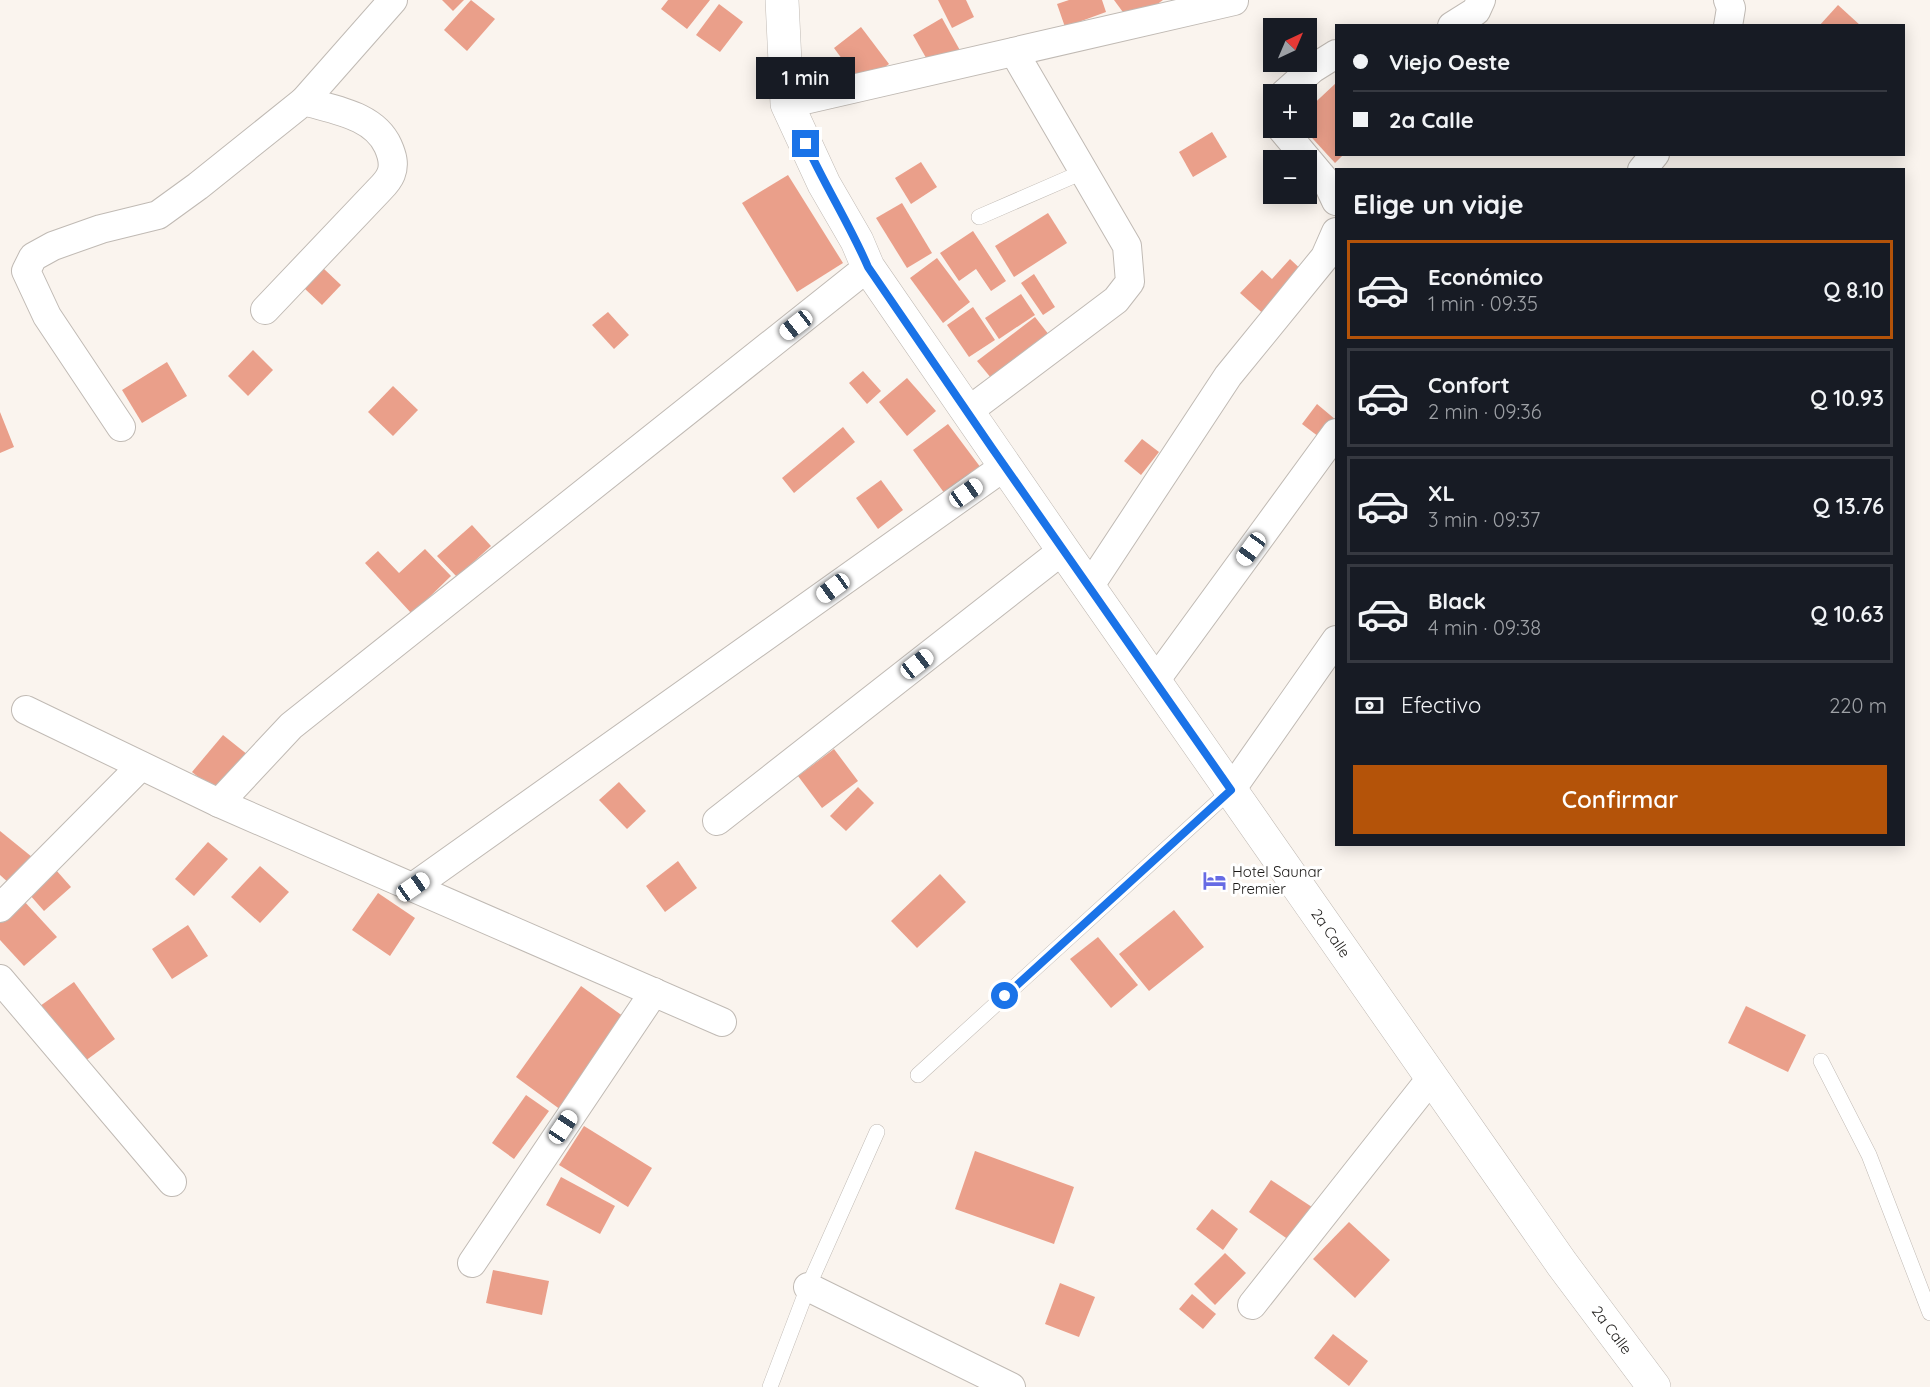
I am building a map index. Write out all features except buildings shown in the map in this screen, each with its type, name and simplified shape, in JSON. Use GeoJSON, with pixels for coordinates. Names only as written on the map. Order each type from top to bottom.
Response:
{"type":"FeatureCollection","features":[{"type":"Feature","properties":{"kind":"main road","name":"2a Calle"},"geometry":{"type":"LineString","coordinates":[[782,0],[787,104],[824,184],[857,241],[868,267],[1562,1264],[1654,1387]]}},
{"type":"Feature","properties":{"kind":"street"},"geometry":{"type":"LineString","coordinates":[[121,427],[47,316],[26,271],[33,257],[53,246],[158,214],[198,186],[304,101],[393,0]]}},
{"type":"Feature","properties":{"kind":"street"},"geometry":{"type":"LineString","coordinates":[[1455,24],[1476,11],[1480,0]]}},
{"type":"Feature","properties":{"kind":"street"},"geometry":{"type":"LineString","coordinates":[[1728,0],[1731,8],[1728,24]]}},
{"type":"Feature","properties":{"kind":"street"},"geometry":{"type":"LineString","coordinates":[[787,104],[1234,1]]}},
{"type":"Feature","properties":{"kind":"street"},"geometry":{"type":"LineString","coordinates":[[967,412],[1116,300],[1130,282],[1127,246],[1014,52]]}},
{"type":"Feature","properties":{"kind":"street"},"geometry":{"type":"LineString","coordinates":[[1295,84],[1312,69],[1335,55]]}},
{"type":"Feature","properties":{"kind":"street"},"geometry":{"type":"LineString","coordinates":[[265,310],[381,189],[391,174],[393,158],[386,141],[374,125],[304,101]]}},
{"type":"Feature","properties":{"kind":"street"},"geometry":{"type":"LineString","coordinates":[[1289,138],[1328,184],[1335,199]]}},
{"type":"Feature","properties":{"kind":"street"},"geometry":{"type":"LineString","coordinates":[[1644,168],[1653,156]]}},
{"type":"Feature","properties":{"kind":"street"},"geometry":{"type":"LineString","coordinates":[[1089,587],[1228,376],[1325,257],[1335,234]]}},
{"type":"Feature","properties":{"kind":"street"},"geometry":{"type":"LineString","coordinates":[[219,803],[291,726],[868,267]]}},
{"type":"Feature","properties":{"kind":"street"},"geometry":{"type":"LineString","coordinates":[[1155,681],[1335,434]]}},
{"type":"Feature","properties":{"kind":"street"},"geometry":{"type":"LineString","coordinates":[[413,887],[1005,466]]}},
{"type":"Feature","properties":{"kind":"street"},"geometry":{"type":"LineString","coordinates":[[717,821],[1063,550]]}},
{"type":"Feature","properties":{"kind":"street"},"geometry":{"type":"LineString","coordinates":[[1231,790],[1335,641]]}},
{"type":"Feature","properties":{"kind":"street"},"geometry":{"type":"LineString","coordinates":[[26,710],[219,803],[722,1022]]}},
{"type":"Feature","properties":{"kind":"street"},"geometry":{"type":"LineString","coordinates":[[0,908],[141,766]]}},
{"type":"Feature","properties":{"kind":"street"},"geometry":{"type":"LineString","coordinates":[[0,979],[172,1182]]}},
{"type":"Feature","properties":{"kind":"street"},"geometry":{"type":"LineString","coordinates":[[472,1263],[654,992]]}},
{"type":"Feature","properties":{"kind":"street"},"geometry":{"type":"LineString","coordinates":[[1252,1305],[1431,1077]]}},
{"type":"Feature","properties":{"kind":"street"},"geometry":{"type":"LineString","coordinates":[[808,1287],[1011,1387]]}},
{"type":"Feature","properties":{"kind":"lane"},"geometry":{"type":"LineString","coordinates":[[979,218],[1085,171]]}},
{"type":"Feature","properties":{"kind":"lane"},"geometry":{"type":"LineString","coordinates":[[918,1075],[1231,790]]}},
{"type":"Feature","properties":{"kind":"lane"},"geometry":{"type":"LineString","coordinates":[[1821,1061],[1869,1155],[1930,1313]]}},
{"type":"Feature","properties":{"kind":"lane"},"geometry":{"type":"LineString","coordinates":[[770,1387],[808,1287],[877,1132]]}},
{"type":"Feature","properties":{"kind":"place","name":"Hotel Saunar Premier"},"geometry":{"type":"Point","coordinates":[1214,880]}},
{"type":"Feature","properties":{"kind":"route"},"geometry":{"type":"LineString","coordinates":[[806,144],[824,184],[857,241],[868,267],[1231,790],[1005,996]]}}]}
